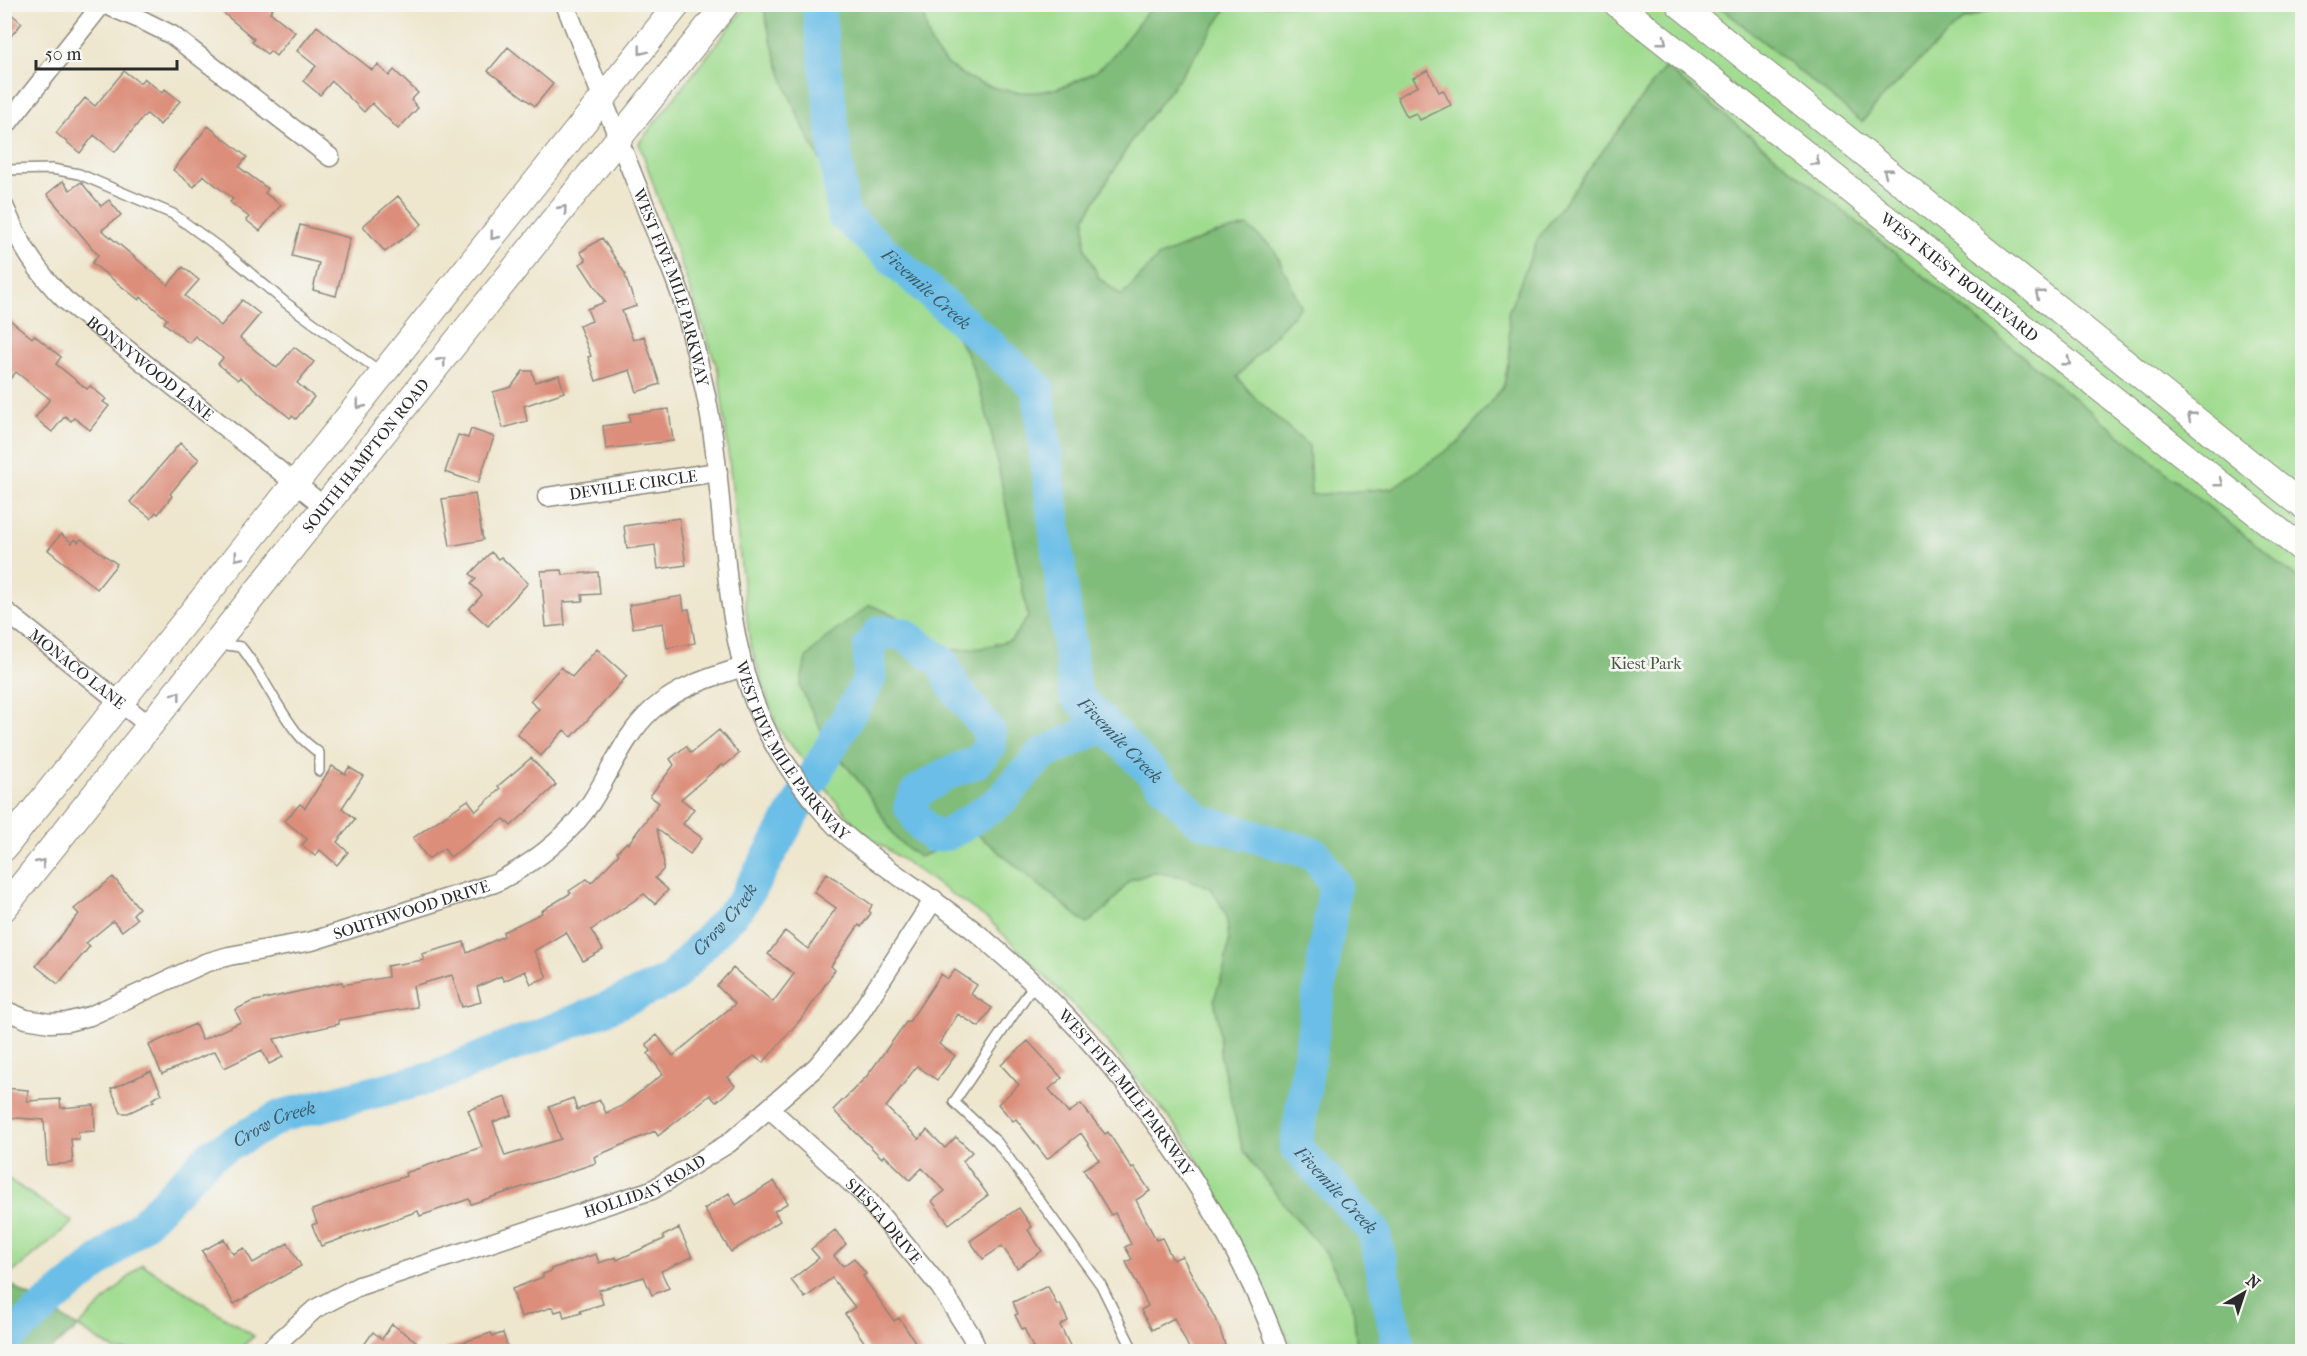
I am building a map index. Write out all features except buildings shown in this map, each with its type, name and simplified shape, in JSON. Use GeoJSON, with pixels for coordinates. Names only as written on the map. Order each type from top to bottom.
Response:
{"type":"FeatureCollection","features":[{"type":"Feature","properties":{"kind":"main road"},"geometry":{"type":"LineString","coordinates":[[4,848],[678,4]]}},
{"type":"Feature","properties":{"kind":"main road","name":"SOUTH HAMPTON ROAD"},"geometry":{"type":"LineString","coordinates":[[4,908],[151,727],[726,4]]}},
{"type":"Feature","properties":{"kind":"main road","name":"WEST KIEST BOULEVARD"},"geometry":{"type":"LineString","coordinates":[[1617,4],[2302,549]]}},
{"type":"Feature","properties":{"kind":"main road"},"geometry":{"type":"LineString","coordinates":[[1679,4],[2302,505]]}},
{"type":"Feature","properties":{"kind":"main road"},"geometry":{"type":"LineString","coordinates":[[187,620],[216,644]]}},
{"type":"Feature","properties":{"kind":"street"},"geometry":{"type":"LineString","coordinates":[[4,128],[103,4],[172,35],[330,157]]}},
{"type":"Feature","properties":{"kind":"street","name":"WEST FIVE MILE PARKWAY"},"geometry":{"type":"LineString","coordinates":[[565,4],[681,297],[705,394],[718,472],[734,634],[755,705],[776,748],[794,775],[840,830],[866,852],[934,899],[1035,983],[1104,1057],[1153,1121],[1200,1189],[1238,1255],[1272,1330],[1279,1352]]}},
{"type":"Feature","properties":{"kind":"street","name":"BONNYWOOD LANE"},"geometry":{"type":"LineString","coordinates":[[4,206],[29,258],[64,300],[325,507]]}},
{"type":"Feature","properties":{"kind":"street","name":"DEVILLE CIRCLE"},"geometry":{"type":"LineString","coordinates":[[547,497],[718,472]]}},
{"type":"Feature","properties":{"kind":"street","name":"MONACO LANE"},"geometry":{"type":"LineString","coordinates":[[4,610],[151,727]]}},
{"type":"Feature","properties":{"kind":"street","name":"SOUTHWOOD DRIVE"},"geometry":{"type":"LineString","coordinates":[[4,1010],[50,1023],[67,1022],[90,1016],[206,963],[229,956],[312,941],[495,883],[520,871],[545,854],[573,827],[591,803],[630,737],[652,710],[682,689],[743,667]]}},
{"type":"Feature","properties":{"kind":"street","name":"HOLLIDAY ROAD"},"geometry":{"type":"LineString","coordinates":[[275,1349],[315,1309],[359,1286],[652,1190],[729,1143],[816,1067],[855,1021],[934,899]]}},
{"type":"Feature","properties":{"kind":"street","name":"SIESTA DRIVE"},"geometry":{"type":"LineString","coordinates":[[770,1109],[863,1194],[940,1287],[971,1335],[978,1352]]}},
{"type":"Feature","properties":{"kind":"lane"},"geometry":{"type":"LineString","coordinates":[[4,170],[52,169],[79,174],[173,214],[224,251],[286,303],[384,374]]}},
{"type":"Feature","properties":{"kind":"lane"},"geometry":{"type":"LineString","coordinates":[[216,644],[241,647],[299,735],[319,753],[319,771]]}},
{"type":"Feature","properties":{"kind":"lane"},"geometry":{"type":"LineString","coordinates":[[1035,983],[954,1102],[997,1142],[1094,1275],[1134,1352]]}},
{"type":"Feature","properties":{"kind":"green space","name":"Kiest Park"},"geometry":{"type":"Polygon","coordinates":[[[747,5],[2302,5],[2302,1351],[1295,1351],[1187,1140],[1092,1024],[989,920],[858,829],[777,727],[750,644],[719,373],[639,143],[747,5]]]}},
{"type":"Feature","properties":{"kind":"green space","name":"Kiest Park"},"geometry":{"type":"Polygon","coordinates":[[[769,5],[922,5],[934,49],[955,70],[999,89],[1031,92],[1065,86],[1096,71],[1117,50],[1153,5],[1229,5],[1185,70],[1132,140],[1085,218],[1085,248],[1099,278],[1122,296],[1158,257],[1211,235],[1247,226],[1274,249],[1301,306],[1237,377],[1256,399],[1309,446],[1311,495],[1392,488],[1460,441],[1504,385],[1510,353],[1508,313],[1538,238],[1665,67],[2302,582],[2302,1351],[1357,1351],[1353,1305],[1325,1252],[1243,1151],[1220,1054],[1219,1025],[1214,999],[1224,970],[1229,941],[1226,914],[1211,888],[1184,877],[1154,872],[1129,881],[1109,906],[1087,924],[972,830],[947,847],[919,857],[897,840],[865,789],[827,742],[800,687],[806,658],[825,639],[870,605],[897,616],[922,636],[948,650],[981,648],[1011,640],[1028,617],[987,414],[968,355],[949,327],[889,263],[868,236],[829,175],[795,109],[782,75],[771,41],[764,8],[769,5]]]}},
{"type":"Feature","properties":{"kind":"green space"},"geometry":{"type":"Polygon","coordinates":[[[1718,5],[2003,5],[1965,19],[1880,100],[1862,122],[1718,5]]]}},
{"type":"Feature","properties":{"kind":"green space"},"geometry":{"type":"Polygon","coordinates":[[[5,1177],[73,1222],[4,1279],[5,1177]]]}},
{"type":"Feature","properties":{"kind":"green space"},"geometry":{"type":"Polygon","coordinates":[[[142,1264],[254,1336],[237,1351],[116,1351],[78,1327],[142,1264]]]}},
{"type":"Feature","properties":{"kind":"green space"},"geometry":{"type":"Polygon","coordinates":[[[5,1281],[78,1327],[49,1351],[5,1351],[5,1281]]]}},
{"type":"Feature","properties":{"kind":"waterway","name":"Fivemile Creek"},"geometry":{"type":"LineString","coordinates":[[818,4],[843,215],[1038,388],[1075,694],[1198,820],[1315,854],[1335,884],[1296,1147],[1374,1231],[1400,1352]]}},
{"type":"Feature","properties":{"kind":"waterway","name":"Crow Creek"},"geometry":{"type":"LineString","coordinates":[[4,1338],[13,1334],[142,1225],[211,1155],[281,1116],[433,1077],[600,1011],[671,979],[742,903],[870,678],[869,647],[880,632],[903,634],[942,662],[953,685],[990,733],[989,747],[976,762],[947,774],[917,792],[910,806],[921,824],[933,836],[948,834],[999,802],[1041,755],[1105,725]]}}]}
